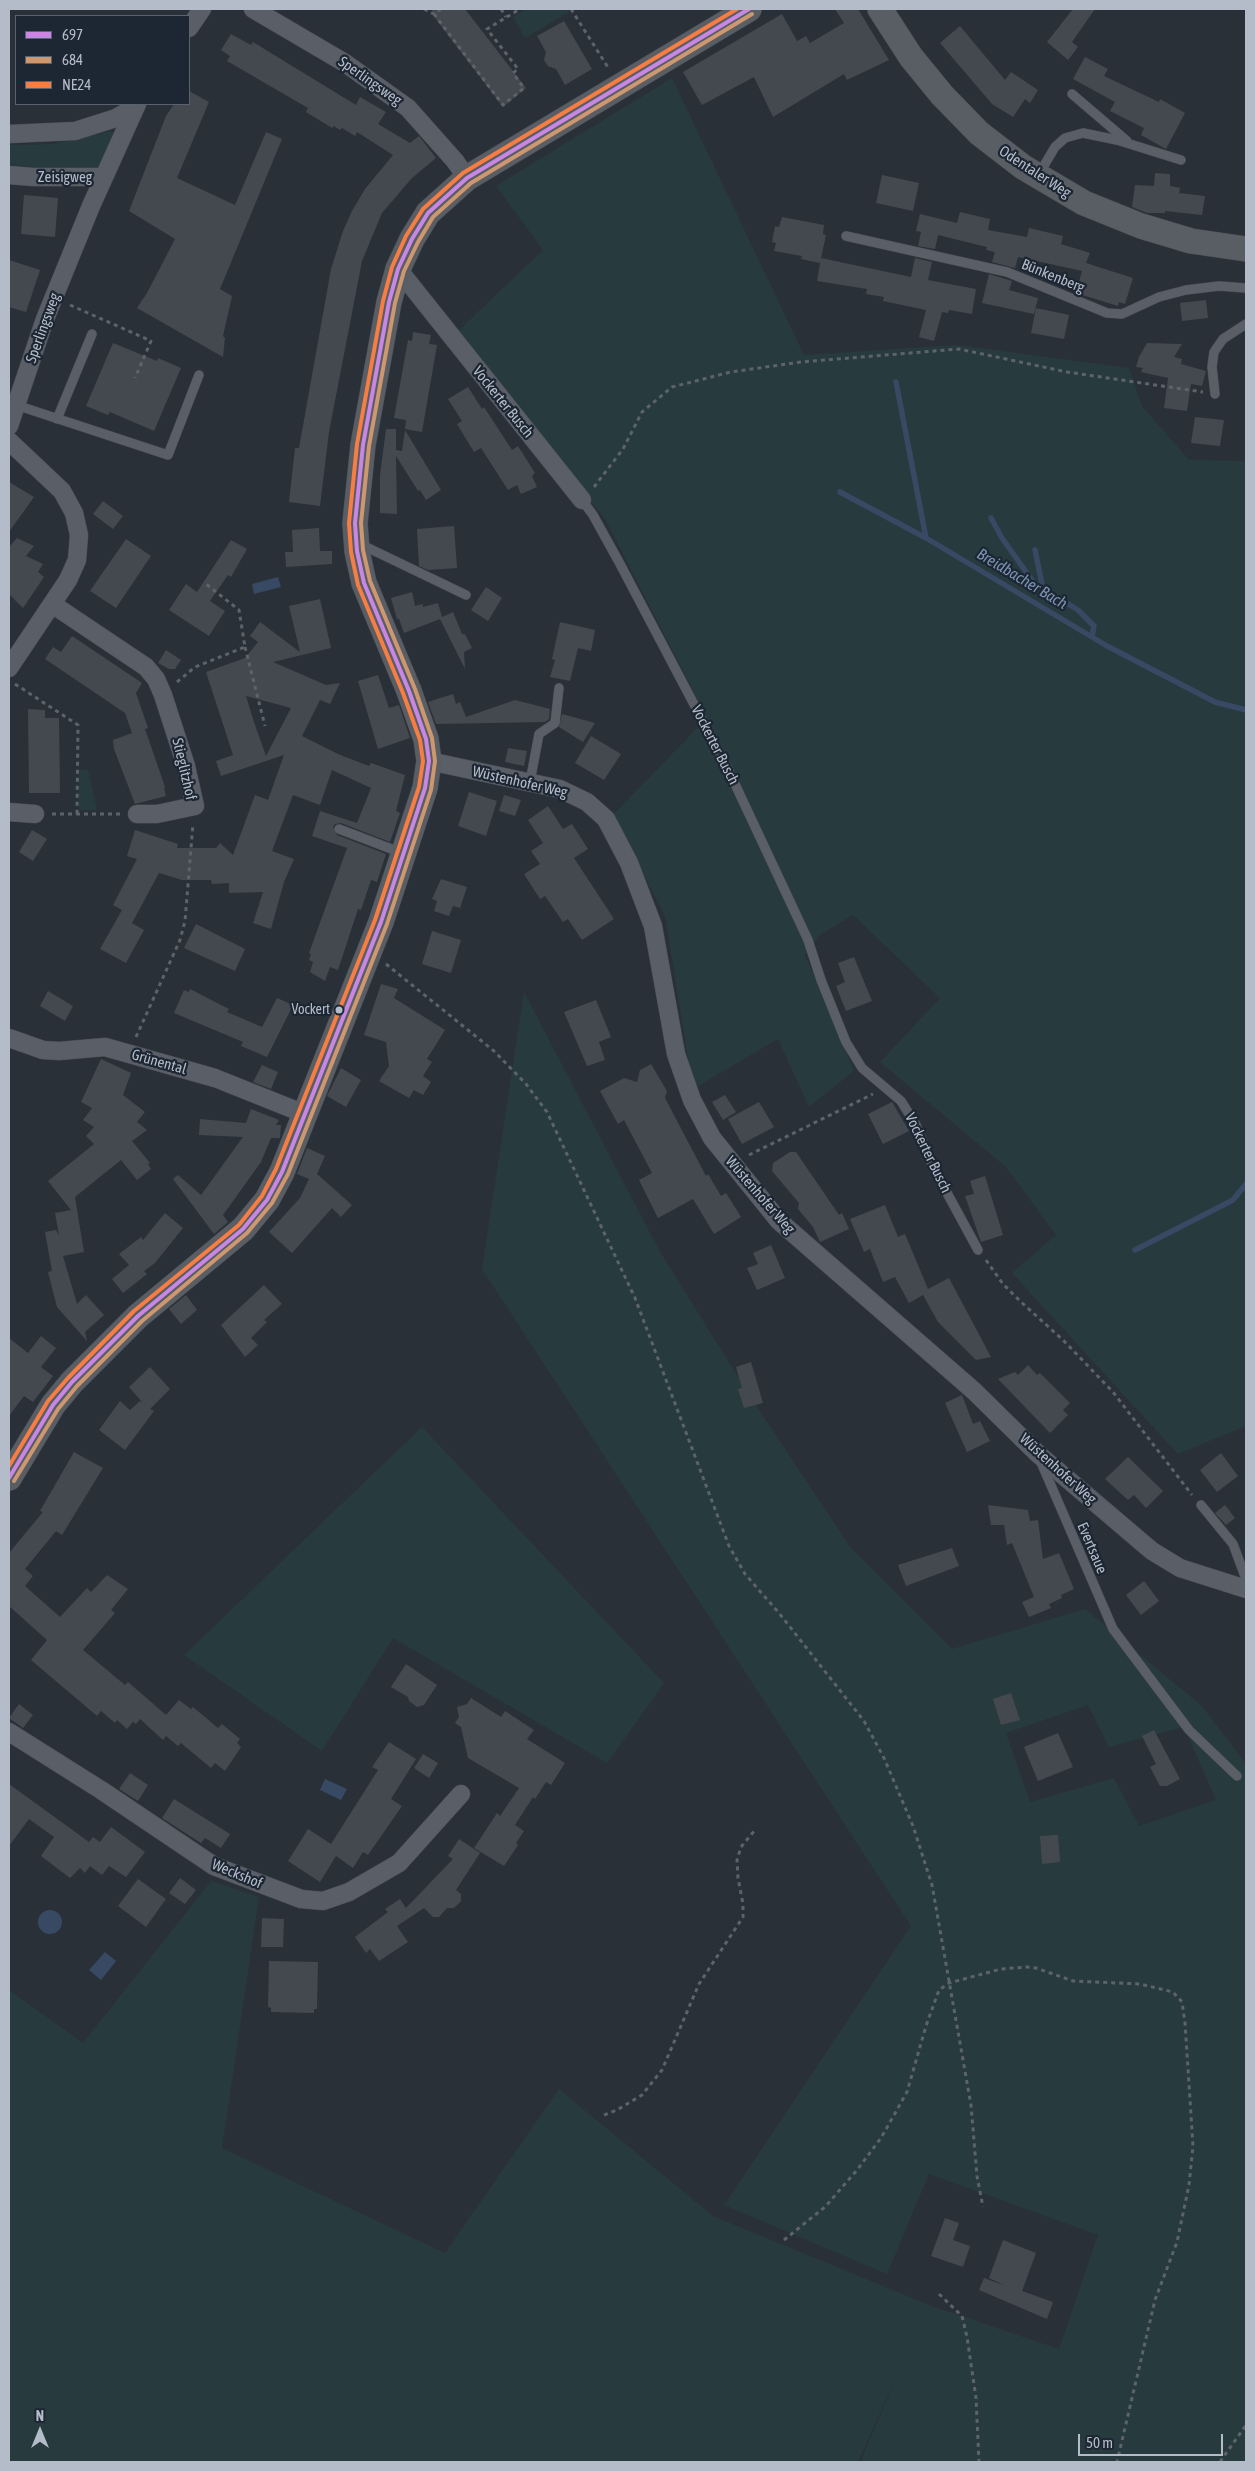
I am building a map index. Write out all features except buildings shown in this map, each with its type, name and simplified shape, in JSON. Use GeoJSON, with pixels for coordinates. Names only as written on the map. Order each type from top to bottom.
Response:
{"type":"FeatureCollection","features":[{"type":"Feature","properties":{"kind":"street"},"geometry":{"type":"LineString","coordinates":[[190,27],[202,9]]}},
{"type":"Feature","properties":{"kind":"street","name":"Sperlingsweg"},"geometry":{"type":"LineString","coordinates":[[253,9],[345,62],[408,108],[454,161],[466,178]]}},
{"type":"Feature","properties":{"kind":"street"},"geometry":{"type":"LineString","coordinates":[[9,1478],[53,1405],[72,1382],[138,1316],[243,1229],[262,1206],[282,1172],[370,950],[404,853],[425,788],[429,761],[426,739],[420,719],[364,583],[356,543],[356,509],[362,453],[389,302],[398,269],[412,239],[428,213],[466,178],[749,9]]}},
{"type":"Feature","properties":{"kind":"street","name":"Odentaler Weg"},"geometry":{"type":"LineString","coordinates":[[880,9],[919,68],[962,117],[1001,151],[1038,176],[1084,203],[1141,226],[1191,241],[1246,249]]}},
{"type":"Feature","properties":{"kind":"street","name":"Zeisigweg"},"geometry":{"type":"LineString","coordinates":[[9,134],[75,130],[116,118],[136,105]]}},
{"type":"Feature","properties":{"kind":"street","name":"Zeisigweg"},"geometry":{"type":"LineString","coordinates":[[9,175],[104,177],[136,105]]}},
{"type":"Feature","properties":{"kind":"street","name":"Sperlingsweg"},"geometry":{"type":"LineString","coordinates":[[9,426],[54,298],[104,177]]}},
{"type":"Feature","properties":{"kind":"street","name":"Vockerter Busch"},"geometry":{"type":"LineString","coordinates":[[398,269],[582,500]]}},
{"type":"Feature","properties":{"kind":"street"},"geometry":{"type":"LineString","coordinates":[[9,441],[62,491],[74,512],[78,525],[79,544],[75,565],[68,580],[9,668]]}},
{"type":"Feature","properties":{"kind":"street","name":"Stieglitzhof"},"geometry":{"type":"LineString","coordinates":[[52,604],[146,667],[156,679],[163,695],[186,766],[194,806],[164,813],[136,814]]}},
{"type":"Feature","properties":{"kind":"street","name":"Wüstenhofer Weg"},"geometry":{"type":"LineString","coordinates":[[429,761],[565,791],[587,802],[606,819],[616,836],[654,926],[676,1054],[685,1084],[712,1138],[779,1221],[974,1391],[1038,1454],[1152,1551],[1171,1564],[1246,1590]]}},
{"type":"Feature","properties":{"kind":"street"},"geometry":{"type":"LineString","coordinates":[[9,812],[35,814]]}},
{"type":"Feature","properties":{"kind":"street","name":"Grünental"},"geometry":{"type":"LineString","coordinates":[[9,1038],[43,1050],[59,1051],[105,1047],[129,1053],[233,1084],[305,1114]]}},
{"type":"Feature","properties":{"kind":"street","name":"Weckshof"},"geometry":{"type":"LineString","coordinates":[[9,1732],[101,1790],[214,1866],[301,1899],[323,1901],[349,1892],[399,1863],[461,1794]]}},
{"type":"Feature","properties":{"kind":"lane"},"geometry":{"type":"LineString","coordinates":[[1072,94],[1130,144]]}},
{"type":"Feature","properties":{"kind":"lane"},"geometry":{"type":"LineString","coordinates":[[1038,176],[1055,147],[1065,138],[1083,133],[1130,144],[1181,160]]}},
{"type":"Feature","properties":{"kind":"lane","name":"Bünkenberg"},"geometry":{"type":"LineString","coordinates":[[846,236],[1007,272],[1107,313],[1122,314],[1159,297],[1186,290],[1219,286],[1246,288]]}},
{"type":"Feature","properties":{"kind":"lane"},"geometry":{"type":"LineString","coordinates":[[1215,394],[1212,367],[1214,352],[1223,339],[1246,324]]}},
{"type":"Feature","properties":{"kind":"lane"},"geometry":{"type":"LineString","coordinates":[[57,419],[92,334]]}},
{"type":"Feature","properties":{"kind":"lane"},"geometry":{"type":"LineString","coordinates":[[16,405],[168,455],[199,375]]}},
{"type":"Feature","properties":{"kind":"lane","name":"Vockerter Busch"},"geometry":{"type":"LineString","coordinates":[[582,500],[593,515],[619,562],[727,767],[808,940],[821,980],[846,1042],[862,1068],[902,1101],[916,1125],[934,1169],[978,1250]]}},
{"type":"Feature","properties":{"kind":"lane"},"geometry":{"type":"LineString","coordinates":[[356,543],[466,595]]}},
{"type":"Feature","properties":{"kind":"lane"},"geometry":{"type":"LineString","coordinates":[[530,782],[539,734],[555,723],[559,688]]}},
{"type":"Feature","properties":{"kind":"lane"},"geometry":{"type":"LineString","coordinates":[[339,829],[404,853]]}},
{"type":"Feature","properties":{"kind":"lane","name":"Evertsaue"},"geometry":{"type":"LineString","coordinates":[[1038,1454],[1097,1597],[1113,1629],[1189,1730],[1237,1776]]}},
{"type":"Feature","properties":{"kind":"lane"},"geometry":{"type":"LineString","coordinates":[[1201,1505],[1232,1544],[1246,1579]]}},
{"type":"Feature","properties":{"kind":"path"},"geometry":{"type":"LineString","coordinates":[[424,9],[434,14],[503,105],[524,88],[513,73],[518,69],[487,29],[520,9]]}},
{"type":"Feature","properties":{"kind":"path"},"geometry":{"type":"LineString","coordinates":[[434,14],[441,9]]}},
{"type":"Feature","properties":{"kind":"path"},"geometry":{"type":"LineString","coordinates":[[501,9],[506,17]]}},
{"type":"Feature","properties":{"kind":"path"},"geometry":{"type":"LineString","coordinates":[[571,9],[621,86]]}},
{"type":"Feature","properties":{"kind":"path"},"geometry":{"type":"LineString","coordinates":[[54,298],[151,341],[136,378]]}},
{"type":"Feature","properties":{"kind":"path"},"geometry":{"type":"LineString","coordinates":[[582,500],[623,449],[642,412],[672,387],[732,372],[801,362],[959,349],[1067,372],[1215,394]]}},
{"type":"Feature","properties":{"kind":"path"},"geometry":{"type":"LineString","coordinates":[[206,584],[239,610],[245,647],[265,726]]}},
{"type":"Feature","properties":{"kind":"path"},"geometry":{"type":"LineString","coordinates":[[163,695],[194,667],[245,647]]}},
{"type":"Feature","properties":{"kind":"path"},"geometry":{"type":"LineString","coordinates":[[9,680],[78,725],[77,814]]}},
{"type":"Feature","properties":{"kind":"path"},"geometry":{"type":"LineString","coordinates":[[129,1053],[180,940],[185,921],[194,806]]}},
{"type":"Feature","properties":{"kind":"path"},"geometry":{"type":"LineString","coordinates":[[35,814],[136,814]]}},
{"type":"Feature","properties":{"kind":"path"},"geometry":{"type":"LineString","coordinates":[[370,950],[494,1050],[526,1084],[547,1112],[634,1298],[729,1546],[745,1574],[779,1613],[864,1721],[884,1758],[913,1826],[932,1885],[971,2106],[977,2176],[982,2207]]}},
{"type":"Feature","properties":{"kind":"path"},"geometry":{"type":"LineString","coordinates":[[733,1163],[792,1132],[887,1087]]}},
{"type":"Feature","properties":{"kind":"path"},"geometry":{"type":"LineString","coordinates":[[978,1250],[1009,1290],[1063,1340],[1113,1392],[1201,1505]]}},
{"type":"Feature","properties":{"kind":"path"},"geometry":{"type":"LineString","coordinates":[[604,2116],[642,2095],[662,2070],[700,1984],[743,1917],[744,1904],[738,1878],[737,1860],[741,1848],[755,1830]]}},
{"type":"Feature","properties":{"kind":"path"},"geometry":{"type":"LineString","coordinates":[[784,2240],[825,2207],[858,2170],[881,2138],[907,2092],[926,2026],[939,1990],[949,1983],[1001,1969],[1027,1967],[1073,1981],[1159,1987],[1173,1992],[1182,2002],[1193,2146],[1189,2185],[1177,2242],[1155,2300],[1117,2462]]}},
{"type":"Feature","properties":{"kind":"path"},"geometry":{"type":"LineString","coordinates":[[939,2294],[962,2316],[967,2337],[976,2398],[979,2462]]}},
{"type":"Feature","properties":{"kind":"path"},"geometry":{"type":"LineString","coordinates":[[1220,2462],[1246,2425]]}},
{"type":"Feature","properties":{"kind":"green space"},"geometry":{"type":"Polygon","coordinates":[[[526,9],[567,9],[569,12],[525,38],[513,17],[526,9]]]}},
{"type":"Feature","properties":{"kind":"green space"},"geometry":{"type":"Polygon","coordinates":[[[672,78],[804,355],[957,345],[1129,368],[1142,406],[1189,460],[1246,461],[1246,1426],[1178,1454],[1012,1273],[1056,1235],[1006,1167],[880,1062],[940,998],[853,915],[820,935],[805,955],[854,1071],[809,1107],[778,1039],[693,1089],[665,916],[613,815],[699,726],[704,712],[605,519],[457,332],[543,250],[496,186],[672,78]]]}},
{"type":"Feature","properties":{"kind":"green space"},"geometry":{"type":"Polygon","coordinates":[[[112,131],[115,133],[100,166],[95,169],[80,173],[9,164],[9,145],[53,144],[112,131]]]}},
{"type":"Feature","properties":{"kind":"green space"},"geometry":{"type":"Polygon","coordinates":[[[88,769],[97,810],[79,810],[79,770],[88,769]]]}},
{"type":"Feature","properties":{"kind":"green space"},"geometry":{"type":"Polygon","coordinates":[[[524,992],[659,1250],[748,1393],[851,1548],[952,1649],[1085,1609],[1202,1706],[1246,1764],[1246,2462],[860,2462],[897,2376],[858,2462],[9,2462],[9,1990],[83,2043],[211,1881],[259,1897],[222,2148],[445,2253],[559,2089],[713,2216],[929,2305],[1059,2349],[1098,2235],[929,2174],[887,2274],[724,2205],[911,1926],[482,1269],[524,992]],[[1088,1705],[1006,1733],[1030,1802],[1114,1778],[1139,1826],[1216,1800],[1184,1727],[1109,1747],[1088,1705]]]}},
{"type":"Feature","properties":{"kind":"green space"},"geometry":{"type":"Polygon","coordinates":[[[422,1427],[664,1683],[607,1763],[393,1638],[322,1751],[184,1655],[422,1427]]]}},
{"type":"Feature","properties":{"kind":"water"},"geometry":{"type":"Polygon","coordinates":[[[278,577],[281,587],[254,594],[252,584],[278,577]]]}},
{"type":"Feature","properties":{"kind":"water"},"geometry":{"type":"Polygon","coordinates":[[[325,1779],[347,1789],[341,1800],[320,1790],[325,1779]]]}},
{"type":"Feature","properties":{"kind":"water"},"geometry":{"type":"Polygon","coordinates":[[[50,1910],[59,1913],[62,1922],[59,1931],[50,1934],[41,1931],[38,1922],[41,1913],[50,1910]]]}},
{"type":"Feature","properties":{"kind":"water"},"geometry":{"type":"Polygon","coordinates":[[[105,1952],[116,1961],[101,1980],[89,1970],[105,1952]]]}},
{"type":"Feature","properties":{"kind":"waterway","name":"Breidbacher Bach"},"geometry":{"type":"LineString","coordinates":[[896,382],[926,538],[1107,646],[1215,702],[1246,710]]}},
{"type":"Feature","properties":{"kind":"waterway"},"geometry":{"type":"LineString","coordinates":[[840,492],[926,538]]}},
{"type":"Feature","properties":{"kind":"waterway"},"geometry":{"type":"LineString","coordinates":[[991,518],[1002,538],[1034,583],[1078,610],[1094,626],[1092,637]]}},
{"type":"Feature","properties":{"kind":"waterway"},"geometry":{"type":"LineString","coordinates":[[1035,550],[1043,589]]}},
{"type":"Feature","properties":{"kind":"waterway"},"geometry":{"type":"LineString","coordinates":[[1135,1250],[1233,1200],[1246,1184]]}},
{"type":"Feature","properties":{"kind":"transit line","name":"NE24"},"geometry":{"type":"LineString","coordinates":[[9,1466],[48,1401],[68,1378],[134,1311],[239,1225],[262,1196],[276,1169],[375,920],[419,787],[423,761],[420,740],[403,693],[358,585],[351,552],[349,523],[357,444],[383,301],[392,267],[406,236],[423,209],[463,173],[737,9]]}},
{"type":"Feature","properties":{"kind":"transit line","name":"697"},"geometry":{"type":"LineString","coordinates":[[9,1478],[53,1405],[72,1382],[138,1316],[243,1229],[267,1200],[282,1172],[381,922],[425,788],[429,761],[426,739],[409,691],[364,583],[357,551],[355,523],[363,445],[389,302],[398,269],[412,239],[428,213],[467,178],[749,9]]}},
{"type":"Feature","properties":{"kind":"transit line","name":"684"},"geometry":{"type":"LineString","coordinates":[[14,1481],[58,1409],[77,1386],[142,1321],[247,1233],[272,1203],[288,1174],[387,924],[431,790],[435,761],[432,738],[415,689],[370,581],[363,550],[361,523],[369,446],[395,303],[404,271],[418,242],[433,217],[471,183],[752,14]]}},
{"type":"Feature","properties":{"kind":"place","name":"Vockert"},"geometry":{"type":"Point","coordinates":[339,1010]}}]}
